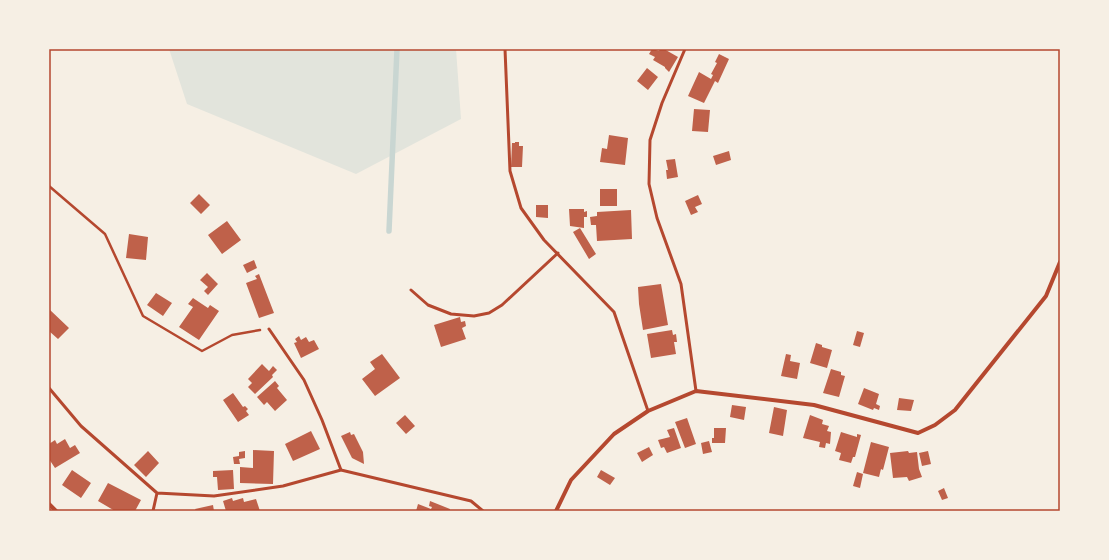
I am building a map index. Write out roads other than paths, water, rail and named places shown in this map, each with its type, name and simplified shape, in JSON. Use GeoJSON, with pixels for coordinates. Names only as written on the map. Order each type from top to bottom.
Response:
{"type":"FeatureCollection","features":[{"type":"Feature","properties":{"kind":"street"},"geometry":{"type":"LineString","coordinates":[[556,511],[571,480],[614,434],[648,411],[696,391],[814,405],[918,433],[935,425],[955,410],[1046,296],[1060,262]]}},
{"type":"Feature","properties":{"kind":"street"},"geometry":{"type":"LineString","coordinates":[[49,504],[56,511]]}},
{"type":"Feature","properties":{"kind":"lane"},"geometry":{"type":"LineString","coordinates":[[505,49],[510,171],[521,208],[544,240],[614,312],[648,411]]}},
{"type":"Feature","properties":{"kind":"lane"},"geometry":{"type":"LineString","coordinates":[[685,49],[662,103],[650,140],[649,184],[657,218],[681,284],[696,391]]}},
{"type":"Feature","properties":{"kind":"lane"},"geometry":{"type":"LineString","coordinates":[[411,290],[428,304],[451,314],[474,316],[489,313],[502,305],[558,253]]}},
{"type":"Feature","properties":{"kind":"lane"},"geometry":{"type":"LineString","coordinates":[[269,329],[304,380],[322,420],[341,470]]}},
{"type":"Feature","properties":{"kind":"lane"},"geometry":{"type":"LineString","coordinates":[[49,388],[81,426],[157,493],[214,496],[283,486],[341,470],[471,501],[483,511]]}},
{"type":"Feature","properties":{"kind":"lane"},"geometry":{"type":"LineString","coordinates":[[153,511],[157,493]]}},
{"type":"Feature","properties":{"kind":"waterway"},"geometry":{"type":"LineString","coordinates":[[389,231],[397,49]]}}]}
